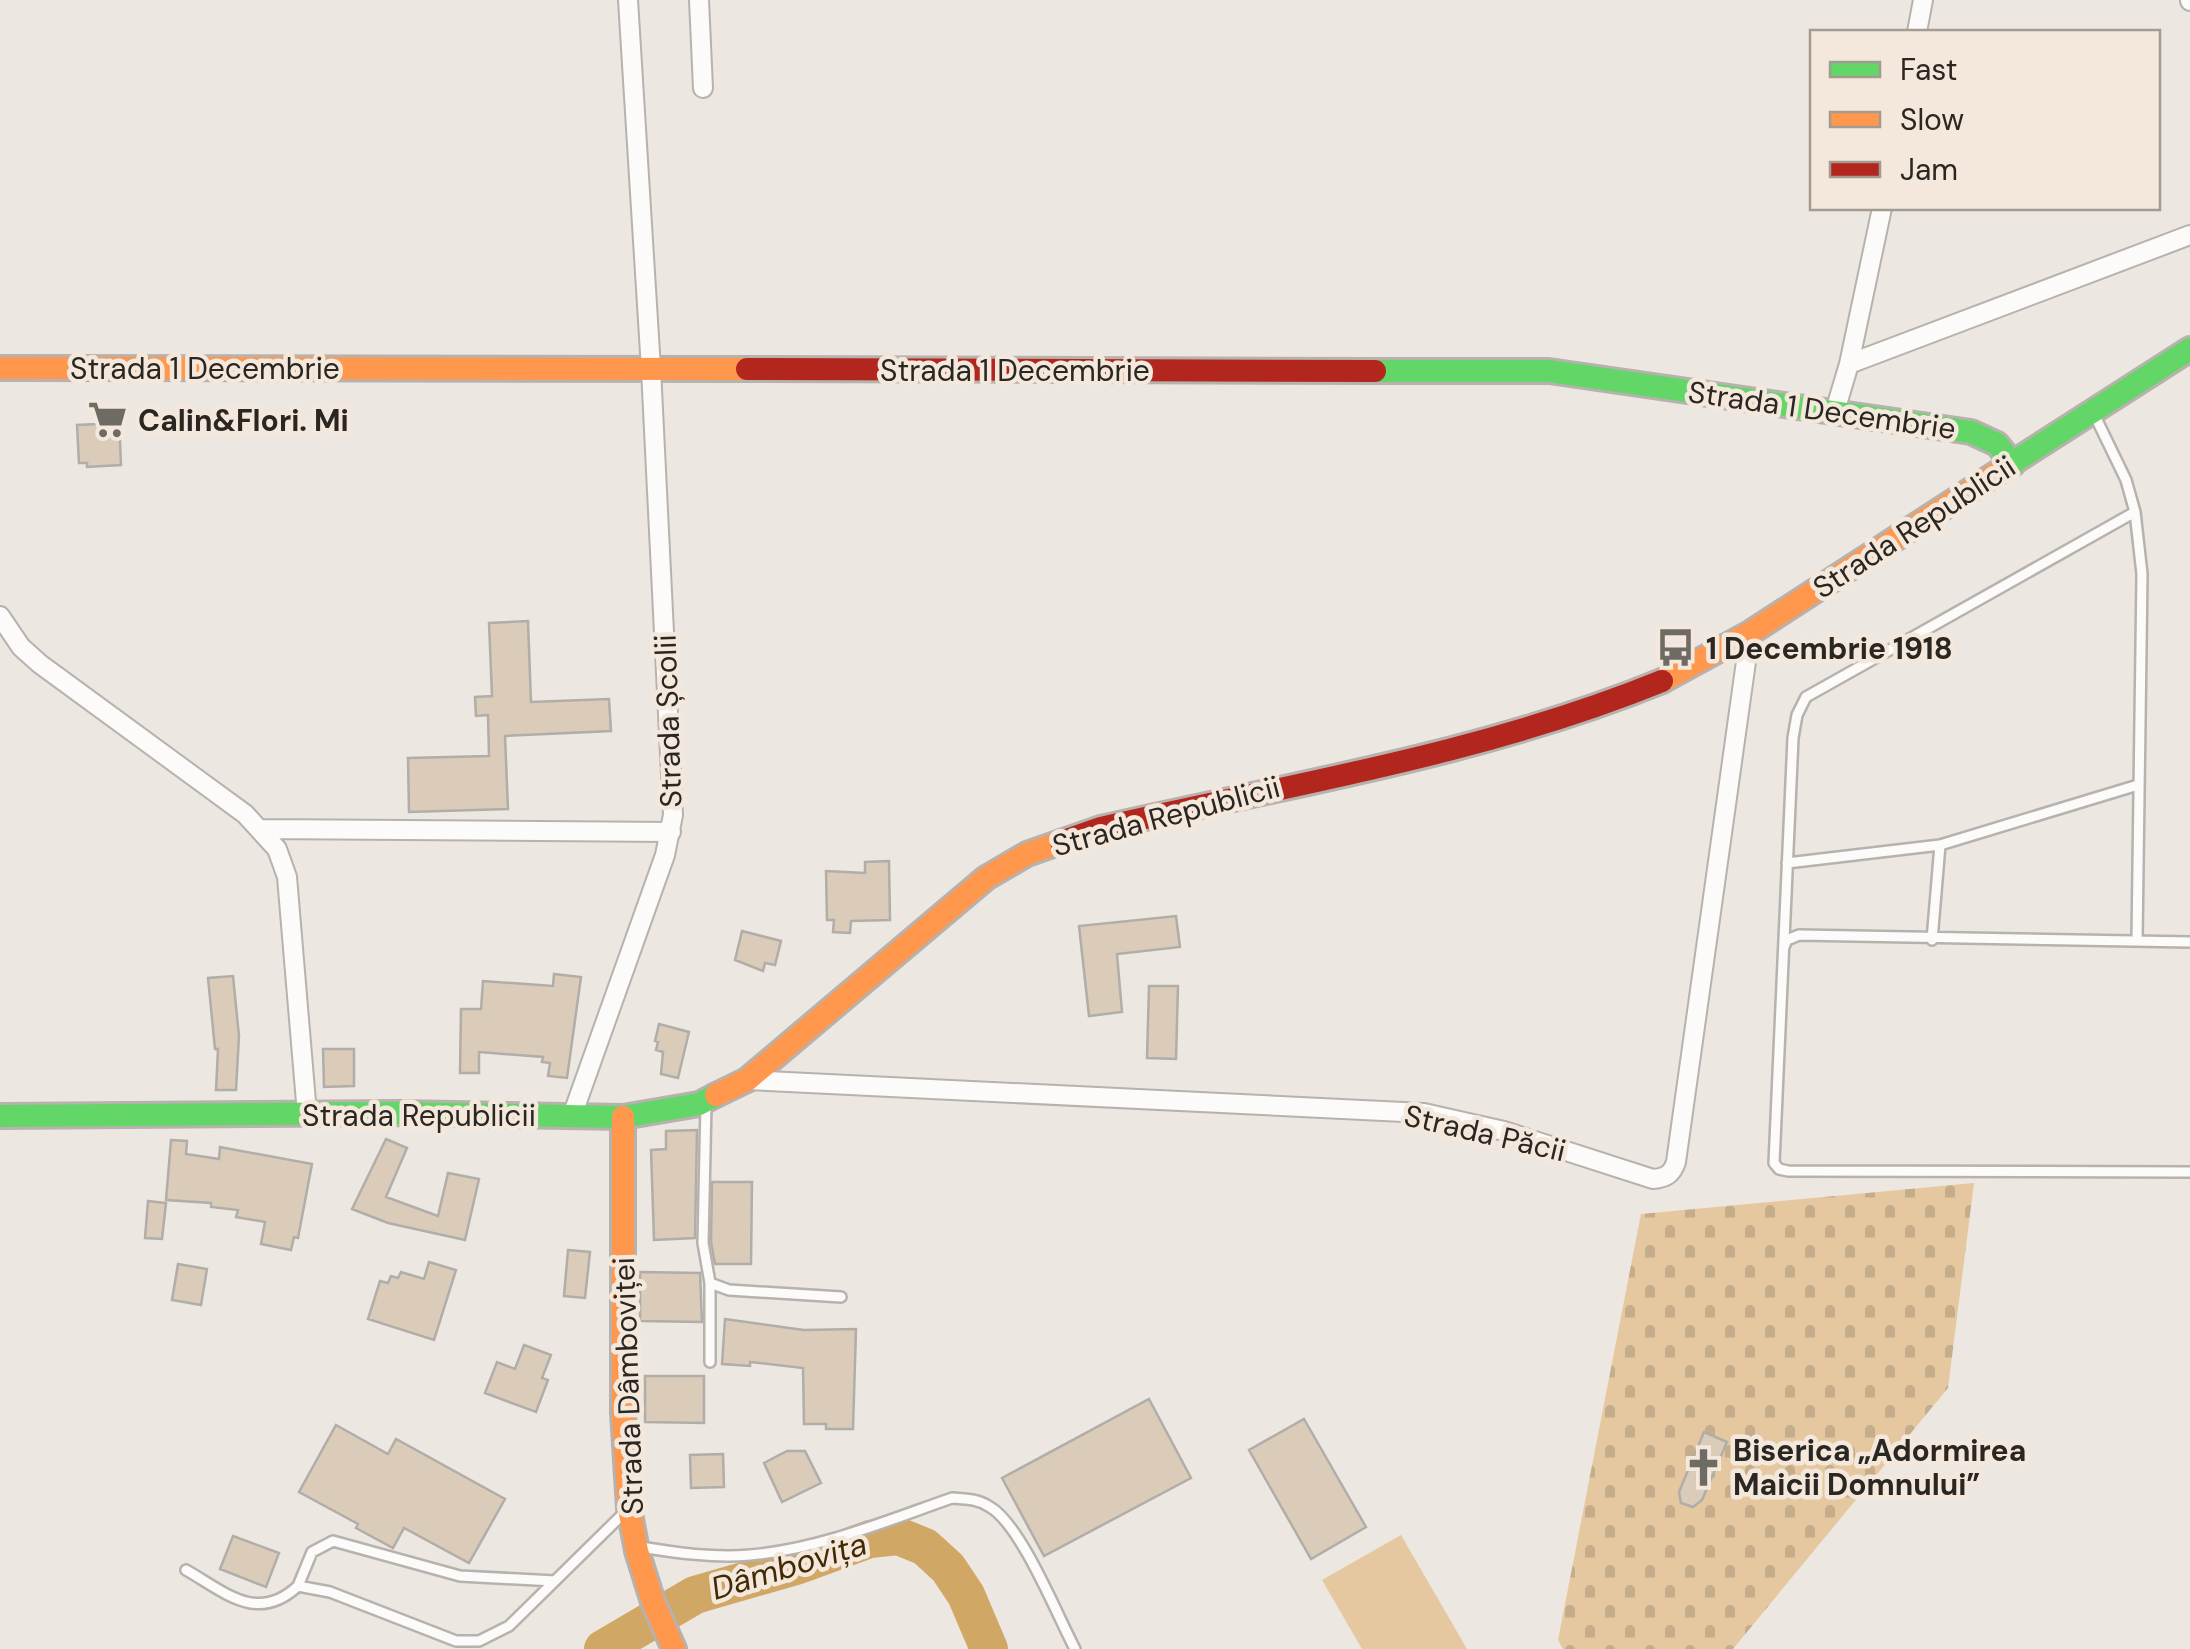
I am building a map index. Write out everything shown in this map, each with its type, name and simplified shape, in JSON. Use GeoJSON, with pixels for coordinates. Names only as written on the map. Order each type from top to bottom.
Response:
{"type":"FeatureCollection","features":[{"type":"Feature","properties":{"kind":"street","name":"Strada Școlii"},"geometry":{"type":"LineString","coordinates":[[572,1116],[671,832],[673,792],[652,369],[628,0]]}},
{"type":"Feature","properties":{"kind":"street"},"geometry":{"type":"LineString","coordinates":[[699,0],[703,88]]}},
{"type":"Feature","properties":{"kind":"street"},"geometry":{"type":"LineString","coordinates":[[1917,30],[1923,0]]}},
{"type":"Feature","properties":{"kind":"street"},"geometry":{"type":"LineString","coordinates":[[1836,411],[1882,210]]}},
{"type":"Feature","properties":{"kind":"street"},"geometry":{"type":"LineString","coordinates":[[1849,364],[2190,235]]}},
{"type":"Feature","properties":{"kind":"street","name":"Strada Republicii"},"geometry":{"type":"LineString","coordinates":[[0,1116],[623,1116],[706,1102],[747,1080],[968,892],[1027,854],[1101,828],[1449,749],[1640,692],[1750,633],[2190,349]]}},
{"type":"Feature","properties":{"kind":"street","name":"Strada 1 Decembrie"},"geometry":{"type":"LineString","coordinates":[[0,368],[1549,371],[1983,435],[1997,444],[2013,464]]}},
{"type":"Feature","properties":{"kind":"street"},"geometry":{"type":"LineString","coordinates":[[0,616],[21,647],[40,664],[261,829],[277,849],[287,877],[308,1114]]}},
{"type":"Feature","properties":{"kind":"street","name":"Strada Păcii"},"geometry":{"type":"LineString","coordinates":[[747,1080],[1424,1113],[1504,1131],[1662,1178],[1673,1172],[1676,1162],[1750,633]]}},
{"type":"Feature","properties":{"kind":"street"},"geometry":{"type":"LineString","coordinates":[[261,829],[671,832]]}},
{"type":"Feature","properties":{"kind":"street","name":"Strada Dâmboviței"},"geometry":{"type":"LineString","coordinates":[[623,1116],[623,1413],[628,1508],[653,1602],[674,1648]]}},
{"type":"Feature","properties":{"kind":"lane"},"geometry":{"type":"LineString","coordinates":[[2092,412],[2126,480],[2142,574],[2138,940]]}},
{"type":"Feature","properties":{"kind":"lane"},"geometry":{"type":"LineString","coordinates":[[2134,512],[1806,697],[1794,738],[1774,1164],[1779,1169],[2190,1172]]}},
{"type":"Feature","properties":{"kind":"lane"},"geometry":{"type":"LineString","coordinates":[[1787,863],[1940,845],[2138,785]]}},
{"type":"Feature","properties":{"kind":"lane"},"geometry":{"type":"LineString","coordinates":[[1932,940],[1940,845]]}},
{"type":"Feature","properties":{"kind":"lane"},"geometry":{"type":"LineString","coordinates":[[1783,949],[1787,940],[1798,935],[2190,942]]}},
{"type":"Feature","properties":{"kind":"lane"},"geometry":{"type":"LineString","coordinates":[[706,1102],[703,1243],[710,1282],[710,1362]]}},
{"type":"Feature","properties":{"kind":"lane"},"geometry":{"type":"LineString","coordinates":[[710,1282],[729,1290],[841,1297]]}},
{"type":"Feature","properties":{"kind":"lane"},"geometry":{"type":"LineString","coordinates":[[637,1549],[693,1555],[750,1555],[826,1542],[952,1498],[974,1499],[992,1508],[1014,1532],[1075,1649]]}},
{"type":"Feature","properties":{"kind":"lane"},"geometry":{"type":"LineString","coordinates":[[298,1586],[330,1592],[467,1642],[500,1633],[628,1508]]}},
{"type":"Feature","properties":{"kind":"lane"},"geometry":{"type":"LineString","coordinates":[[186,1570],[252,1604],[278,1601],[298,1586],[312,1552],[334,1541],[460,1576],[555,1580]]}},
{"type":"Feature","properties":{"kind":"green space"},"geometry":{"type":"Polygon","coordinates":[[[1974,1183],[1948,1388],[1733,1649],[1563,1649],[1558,1640],[1641,1214],[1974,1183]]]}},
{"type":"Feature","properties":{"kind":"green space"},"geometry":{"type":"Polygon","coordinates":[[[1401,1535],[1467,1649],[1362,1649],[1322,1580],[1401,1535]]]}},
{"type":"Feature","properties":{"kind":"building"},"geometry":{"type":"Polygon","coordinates":[[[119,417],[121,465],[87,467],[87,463],[79,463],[77,425],[97,424],[97,418],[119,417]]]}},
{"type":"Feature","properties":{"kind":"building"},"geometry":{"type":"Polygon","coordinates":[[[528,621],[531,702],[609,699],[611,731],[505,736],[508,809],[409,812],[408,758],[489,756],[488,715],[476,716],[475,697],[492,696],[489,623],[528,621]]]}},
{"type":"Feature","properties":{"kind":"building"},"geometry":{"type":"Polygon","coordinates":[[[889,861],[890,920],[851,921],[850,933],[833,932],[834,920],[827,920],[826,871],[865,873],[865,862],[889,861]]]}},
{"type":"Feature","properties":{"kind":"building"},"geometry":{"type":"Polygon","coordinates":[[[1176,916],[1180,947],[1117,954],[1122,1012],[1089,1016],[1079,926],[1176,916]]]}},
{"type":"Feature","properties":{"kind":"building"},"geometry":{"type":"Polygon","coordinates":[[[742,931],[781,941],[775,965],[765,963],[763,971],[735,960],[742,931]]]}},
{"type":"Feature","properties":{"kind":"building"},"geometry":{"type":"Polygon","coordinates":[[[554,974],[581,977],[567,1078],[548,1076],[550,1063],[542,1062],[543,1057],[479,1052],[479,1073],[460,1073],[461,1009],[481,1009],[483,981],[553,986],[554,974]]]}},
{"type":"Feature","properties":{"kind":"building"},"geometry":{"type":"Polygon","coordinates":[[[233,976],[239,1036],[236,1090],[216,1090],[218,1049],[208,978],[233,976]]]}},
{"type":"Feature","properties":{"kind":"building"},"geometry":{"type":"Polygon","coordinates":[[[1149,986],[1178,986],[1176,1059],[1147,1058],[1149,986]]]}},
{"type":"Feature","properties":{"kind":"building"},"geometry":{"type":"Polygon","coordinates":[[[659,1024],[689,1032],[678,1078],[661,1074],[663,1052],[656,1050],[655,1041],[659,1024]]]}},
{"type":"Feature","properties":{"kind":"building"},"geometry":{"type":"Polygon","coordinates":[[[323,1049],[354,1049],[354,1086],[324,1087],[323,1049]]]}},
{"type":"Feature","properties":{"kind":"building"},"geometry":{"type":"Polygon","coordinates":[[[697,1130],[695,1238],[654,1240],[651,1150],[666,1149],[666,1131],[697,1130]]]}},
{"type":"Feature","properties":{"kind":"building"},"geometry":{"type":"Polygon","coordinates":[[[386,1139],[407,1148],[386,1197],[438,1216],[448,1173],[479,1179],[465,1240],[388,1223],[352,1209],[386,1139]]]}},
{"type":"Feature","properties":{"kind":"building"},"geometry":{"type":"Polygon","coordinates":[[[171,1140],[187,1141],[186,1154],[219,1159],[220,1147],[312,1164],[298,1238],[294,1237],[291,1250],[261,1244],[265,1222],[236,1217],[238,1210],[211,1207],[211,1203],[166,1200],[171,1140]]]}},
{"type":"Feature","properties":{"kind":"building"},"geometry":{"type":"Polygon","coordinates":[[[712,1182],[752,1182],[751,1264],[715,1264],[711,1242],[712,1182]]]}},
{"type":"Feature","properties":{"kind":"building"},"geometry":{"type":"Polygon","coordinates":[[[148,1201],[166,1203],[162,1239],[145,1238],[148,1201]]]}},
{"type":"Feature","properties":{"kind":"building"},"geometry":{"type":"Polygon","coordinates":[[[568,1250],[590,1252],[585,1298],[564,1296],[568,1250]]]}},
{"type":"Feature","properties":{"kind":"building"},"geometry":{"type":"Polygon","coordinates":[[[429,1262],[456,1270],[434,1340],[368,1319],[380,1281],[388,1283],[391,1276],[398,1278],[401,1272],[424,1279],[429,1262]]]}},
{"type":"Feature","properties":{"kind":"building"},"geometry":{"type":"Polygon","coordinates":[[[178,1264],[207,1269],[201,1305],[172,1300],[178,1264]]]}},
{"type":"Feature","properties":{"kind":"building"},"geometry":{"type":"Polygon","coordinates":[[[640,1272],[700,1273],[702,1322],[640,1321],[640,1272]]]}},
{"type":"Feature","properties":{"kind":"building"},"geometry":{"type":"Polygon","coordinates":[[[725,1319],[804,1330],[856,1329],[853,1429],[804,1424],[803,1368],[750,1362],[750,1366],[722,1364],[725,1319]]]}},
{"type":"Feature","properties":{"kind":"building"},"geometry":{"type":"Polygon","coordinates":[[[524,1345],[551,1355],[542,1378],[548,1380],[536,1412],[485,1393],[497,1362],[515,1369],[524,1345]]]}},
{"type":"Feature","properties":{"kind":"building"},"geometry":{"type":"Polygon","coordinates":[[[645,1376],[704,1376],[704,1423],[645,1422],[645,1376]]]}},
{"type":"Feature","properties":{"kind":"building"},"geometry":{"type":"Polygon","coordinates":[[[1149,1399],[1191,1478],[1044,1556],[1002,1478],[1149,1399]]]}},
{"type":"Feature","properties":{"kind":"building"},"geometry":{"type":"Polygon","coordinates":[[[1304,1419],[1366,1527],[1311,1559],[1249,1450],[1304,1419]]]}},
{"type":"Feature","properties":{"kind":"building"},"geometry":{"type":"Polygon","coordinates":[[[336,1425],[388,1454],[396,1439],[505,1499],[469,1563],[404,1528],[393,1548],[299,1492],[336,1425]]]}},
{"type":"Feature","properties":{"kind":"building","name":"Biserica „Adormirea Maicii Domnului”"},"geometry":{"type":"Polygon","coordinates":[[[1704,1432],[1727,1442],[1702,1500],[1693,1507],[1681,1503],[1679,1492],[1704,1432]]]}},
{"type":"Feature","properties":{"kind":"building"},"geometry":{"type":"Polygon","coordinates":[[[787,1451],[805,1451],[821,1483],[782,1502],[764,1463],[787,1451]]]}},
{"type":"Feature","properties":{"kind":"building"},"geometry":{"type":"Polygon","coordinates":[[[723,1454],[724,1487],[691,1488],[690,1455],[723,1454]]]}},
{"type":"Feature","properties":{"kind":"building"},"geometry":{"type":"Polygon","coordinates":[[[233,1536],[279,1553],[266,1587],[220,1569],[233,1536]]]}},
{"type":"Feature","properties":{"kind":"waterway","name":"Dâmbovița"},"geometry":{"type":"LineString","coordinates":[[603,1649],[695,1595],[799,1565],[870,1539],[898,1536],[925,1547],[948,1568],[966,1595],[989,1649]]}},
{"type":"Feature","properties":{"kind":"traffic: fast"},"geometry":{"type":"LineString","coordinates":[[2003,469],[2190,349]]}},
{"type":"Feature","properties":{"kind":"traffic: fast"},"geometry":{"type":"LineString","coordinates":[[1375,371],[1549,371],[1971,432],[1997,444],[2013,464]]}},
{"type":"Feature","properties":{"kind":"traffic: fast"},"geometry":{"type":"LineString","coordinates":[[0,1116],[398,1113],[623,1117],[699,1104],[716,1095]]}},
{"type":"Feature","properties":{"kind":"traffic: slow"},"geometry":{"type":"LineString","coordinates":[[0,368],[747,369]]}},
{"type":"Feature","properties":{"kind":"traffic: slow"},"geometry":{"type":"LineString","coordinates":[[1662,681],[1750,633],[2003,469]]}},
{"type":"Feature","properties":{"kind":"traffic: slow"},"geometry":{"type":"LineString","coordinates":[[716,1095],[747,1080],[986,878],[1027,854],[1061,842]]}},
{"type":"Feature","properties":{"kind":"traffic: slow"},"geometry":{"type":"LineString","coordinates":[[623,1117],[623,1413],[629,1508],[653,1602],[674,1649]]}},
{"type":"Feature","properties":{"kind":"traffic: jam"},"geometry":{"type":"LineString","coordinates":[[747,369],[1375,371]]}},
{"type":"Feature","properties":{"kind":"traffic: jam"},"geometry":{"type":"LineString","coordinates":[[1061,842],[1101,828],[1455,748],[1594,707],[1662,681]]}},
{"type":"Feature","properties":{"kind":"place","name":"Calin&Flori. Mi"},"geometry":{"type":"Point","coordinates":[108,420]}},
{"type":"Feature","properties":{"kind":"place","name":"1 Decembrie 1918"},"geometry":{"type":"Point","coordinates":[1676,648]}},
{"type":"Feature","properties":{"kind":"place","name":"Biserica „Adormirea Maicii Domnului”"},"geometry":{"type":"Point","coordinates":[1703,1467]}}]}
